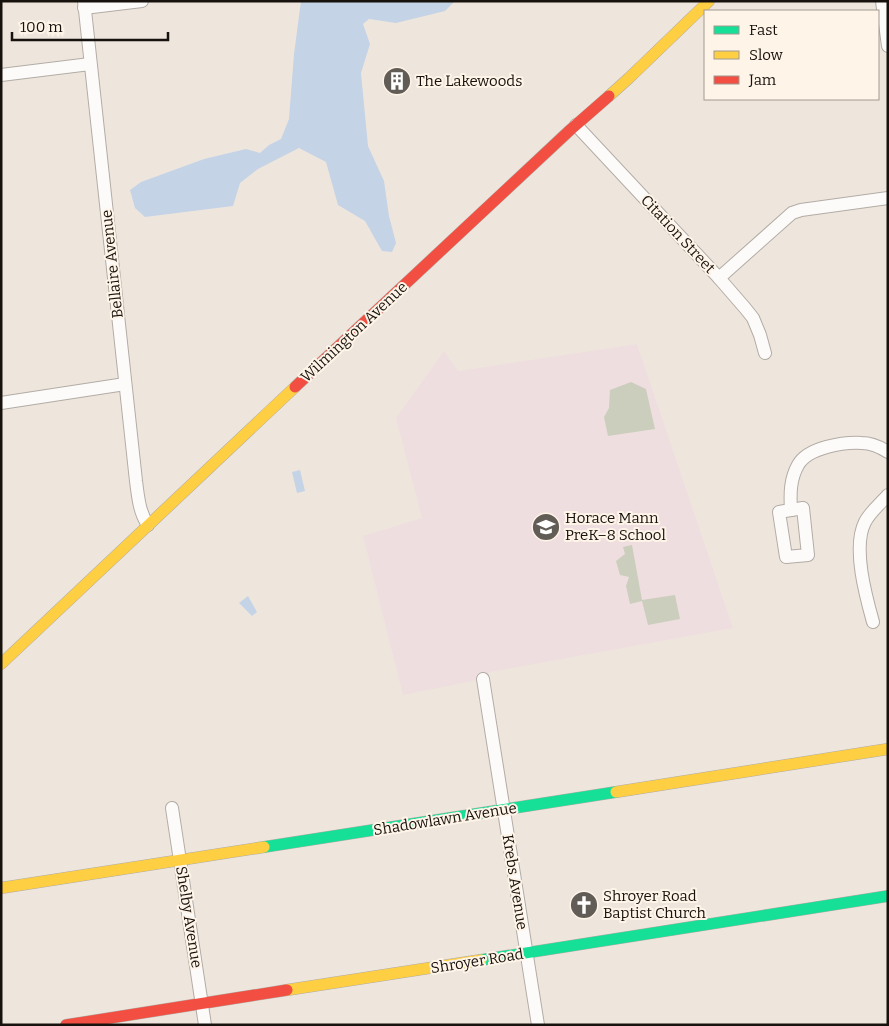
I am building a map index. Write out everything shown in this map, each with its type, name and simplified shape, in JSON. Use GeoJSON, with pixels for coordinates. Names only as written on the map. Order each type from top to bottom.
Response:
{"type":"FeatureCollection","features":[{"type":"Feature","properties":{"kind":"main road","name":"Wilmington Avenue"},"geometry":{"type":"LineString","coordinates":[[3,658],[576,125],[629,78],[709,1]]}},
{"type":"Feature","properties":{"kind":"main road","name":"Shadowlawn Avenue"},"geometry":{"type":"LineString","coordinates":[[1,888],[888,749]]}},
{"type":"Feature","properties":{"kind":"main road","name":"Shroyer Road"},"geometry":{"type":"LineString","coordinates":[[66,1025],[888,896]]}},
{"type":"Feature","properties":{"kind":"street"},"geometry":{"type":"LineString","coordinates":[[84,5],[142,1]]}},
{"type":"Feature","properties":{"kind":"street"},"geometry":{"type":"LineString","coordinates":[[882,1],[888,46]]}},
{"type":"Feature","properties":{"kind":"street","name":"Bellaire Avenue"},"geometry":{"type":"LineString","coordinates":[[84,5],[138,498],[144,519],[148,525]]}},
{"type":"Feature","properties":{"kind":"street"},"geometry":{"type":"LineString","coordinates":[[1,76],[90,64]]}},
{"type":"Feature","properties":{"kind":"street","name":"Citation Street"},"geometry":{"type":"LineString","coordinates":[[576,125],[719,278],[753,318],[765,353]]}},
{"type":"Feature","properties":{"kind":"street"},"geometry":{"type":"LineString","coordinates":[[719,278],[786,217],[792,214],[801,210],[888,198]]}},
{"type":"Feature","properties":{"kind":"street"},"geometry":{"type":"LineString","coordinates":[[1,403],[125,384]]}},
{"type":"Feature","properties":{"kind":"street"},"geometry":{"type":"LineString","coordinates":[[791,510],[790,492],[793,474],[799,462],[815,451],[845,443],[862,443],[888,452]]}},
{"type":"Feature","properties":{"kind":"street"},"geometry":{"type":"LineString","coordinates":[[873,622],[861,568],[860,535],[871,513],[888,495]]}},
{"type":"Feature","properties":{"kind":"street","name":"Krebs Avenue"},"geometry":{"type":"LineString","coordinates":[[483,679],[538,1025]]}},
{"type":"Feature","properties":{"kind":"street","name":"Shelby Avenue"},"geometry":{"type":"LineString","coordinates":[[172,808],[205,1025]]}},
{"type":"Feature","properties":{"kind":"shaded area","name":"Horace Mann PreK–8 School"},"geometry":{"type":"Polygon","coordinates":[[[637,344],[733,628],[490,672],[483,679],[403,695],[363,536],[422,518],[396,418],[444,351],[458,371],[637,344]]]}},
{"type":"Feature","properties":{"kind":"green space"},"geometry":{"type":"Polygon","coordinates":[[[631,382],[646,389],[655,429],[608,436],[604,417],[609,408],[610,390],[631,382]]]}},
{"type":"Feature","properties":{"kind":"green space"},"geometry":{"type":"Polygon","coordinates":[[[632,545],[642,600],[675,595],[680,619],[648,625],[642,601],[630,604],[626,586],[629,577],[620,575],[616,561],[625,554],[623,547],[632,545]]]}},
{"type":"Feature","properties":{"kind":"water"},"geometry":{"type":"Polygon","coordinates":[[[301,1],[455,1],[445,11],[396,23],[369,19],[363,24],[370,44],[361,73],[368,146],[384,181],[389,216],[396,243],[392,252],[382,251],[365,221],[338,205],[326,162],[299,148],[258,169],[240,183],[233,206],[145,217],[135,208],[130,190],[141,182],[204,159],[246,149],[260,153],[269,145],[281,139],[289,119],[294,54],[301,1]]]}},
{"type":"Feature","properties":{"kind":"water"},"geometry":{"type":"Polygon","coordinates":[[[300,470],[305,491],[297,493],[292,472],[300,470]]]}},
{"type":"Feature","properties":{"kind":"water"},"geometry":{"type":"Polygon","coordinates":[[[248,596],[257,612],[252,616],[239,603],[248,596]]]}},
{"type":"Feature","properties":{"kind":"traffic: fast"},"geometry":{"type":"LineString","coordinates":[[264,847],[616,792]]}},
{"type":"Feature","properties":{"kind":"traffic: fast"},"geometry":{"type":"LineString","coordinates":[[481,960],[888,896]]}},
{"type":"Feature","properties":{"kind":"traffic: slow"},"geometry":{"type":"LineString","coordinates":[[609,96],[709,1]]}},
{"type":"Feature","properties":{"kind":"traffic: slow"},"geometry":{"type":"LineString","coordinates":[[1,664],[295,387]]}},
{"type":"Feature","properties":{"kind":"traffic: slow"},"geometry":{"type":"LineString","coordinates":[[616,792],[888,749]]}},
{"type":"Feature","properties":{"kind":"traffic: slow"},"geometry":{"type":"LineString","coordinates":[[1,888],[264,847]]}},
{"type":"Feature","properties":{"kind":"traffic: slow"},"geometry":{"type":"LineString","coordinates":[[287,990],[481,960]]}},
{"type":"Feature","properties":{"kind":"traffic: jam"},"geometry":{"type":"LineString","coordinates":[[295,387],[569,131],[609,96]]}},
{"type":"Feature","properties":{"kind":"traffic: jam"},"geometry":{"type":"LineString","coordinates":[[66,1025],[287,990]]}},
{"type":"Feature","properties":{"kind":"place","name":"The Lakewoods"},"geometry":{"type":"Point","coordinates":[397,81]}},
{"type":"Feature","properties":{"kind":"place","name":"Horace Mann PreK–8 School"},"geometry":{"type":"Point","coordinates":[546,527]}},
{"type":"Feature","properties":{"kind":"place","name":"Shroyer Road Baptist Church"},"geometry":{"type":"Point","coordinates":[584,905]}}]}
